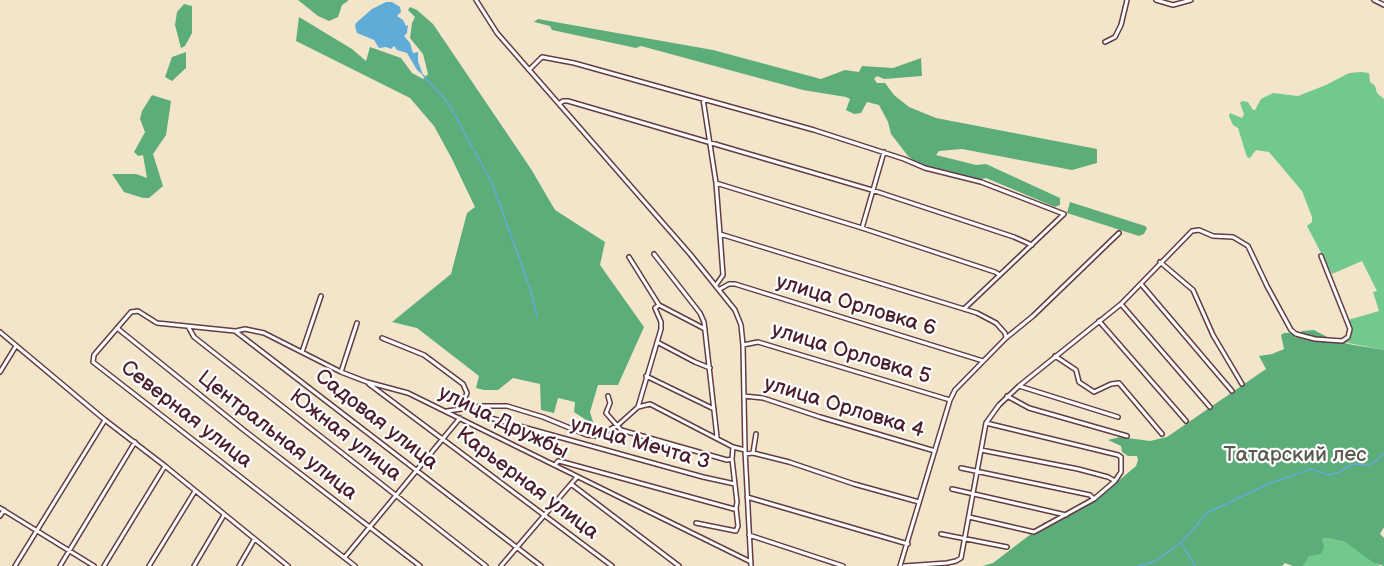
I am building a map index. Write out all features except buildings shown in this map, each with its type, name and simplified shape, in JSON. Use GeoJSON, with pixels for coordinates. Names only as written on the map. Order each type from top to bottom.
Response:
{"type":"FeatureCollection","features":[{"type":"Feature","properties":{"kind":"street"},"geometry":{"type":"LineString","coordinates":[[476,0],[497,33],[720,289],[738,317],[743,345],[745,452],[751,564]]}},
{"type":"Feature","properties":{"kind":"street"},"geometry":{"type":"LineString","coordinates":[[1105,42],[1115,37],[1121,25],[1127,0]]}},
{"type":"Feature","properties":{"kind":"street"},"geometry":{"type":"LineString","coordinates":[[1156,0],[1173,5],[1191,0]]}},
{"type":"Feature","properties":{"kind":"street"},"geometry":{"type":"LineString","coordinates":[[1374,0],[1384,5]]}},
{"type":"Feature","properties":{"kind":"street"},"geometry":{"type":"LineString","coordinates":[[529,70],[536,61],[547,57],[703,99],[884,152],[925,168],[981,182],[1064,214],[964,309]]}},
{"type":"Feature","properties":{"kind":"street"},"geometry":{"type":"LineString","coordinates":[[703,99],[716,183],[723,275],[729,284],[720,289]]}},
{"type":"Feature","properties":{"kind":"street"},"geometry":{"type":"LineString","coordinates":[[559,104],[568,101],[872,190],[1032,245]]}},
{"type":"Feature","properties":{"kind":"street"},"geometry":{"type":"LineString","coordinates":[[862,228],[884,152]]}},
{"type":"Feature","properties":{"kind":"street"},"geometry":{"type":"LineString","coordinates":[[716,183],[862,228],[1000,275]]}},
{"type":"Feature","properties":{"kind":"street"},"geometry":{"type":"LineString","coordinates":[[1119,233],[960,384],[950,400],[902,566],[956,561],[961,558],[987,423],[1007,396],[1121,304],[1192,231],[1199,230],[1213,236],[1233,237],[1248,246],[1267,286],[1291,330],[1296,334],[1315,339],[1342,341],[1348,337],[1350,329],[1321,256]]}},
{"type":"Feature","properties":{"kind":"street"},"geometry":{"type":"LineString","coordinates":[[720,234],[985,316],[996,323],[1005,333],[1006,338]]}},
{"type":"Feature","properties":{"kind":"street"},"geometry":{"type":"LineString","coordinates":[[654,254],[700,313],[705,329],[717,437]]}},
{"type":"Feature","properties":{"kind":"street"},"geometry":{"type":"LineString","coordinates":[[628,257],[659,305],[705,329]]}},
{"type":"Feature","properties":{"kind":"street"},"geometry":{"type":"LineString","coordinates":[[1160,262],[1193,290],[1213,334],[1242,384]]}},
{"type":"Feature","properties":{"kind":"street"},"geometry":{"type":"LineString","coordinates":[[716,285],[723,275]]}},
{"type":"Feature","properties":{"kind":"street","name":"улица Орловка 6"},"geometry":{"type":"LineString","coordinates":[[729,284],[846,317],[983,361]]}},
{"type":"Feature","properties":{"kind":"street"},"geometry":{"type":"LineString","coordinates":[[1141,284],[1232,391]]}},
{"type":"Feature","properties":{"kind":"street"},"geometry":{"type":"LineString","coordinates":[[302,352],[321,296]]}},
{"type":"Feature","properties":{"kind":"street"},"geometry":{"type":"LineString","coordinates":[[1121,304],[1210,407]]}},
{"type":"Feature","properties":{"kind":"street"},"geometry":{"type":"LineString","coordinates":[[638,407],[662,325],[655,308],[659,305]]}},
{"type":"Feature","properties":{"kind":"street","name":"Северная улица"},"geometry":{"type":"LineString","coordinates":[[189,328],[158,323],[135,310],[93,355],[93,362],[355,566]]}},
{"type":"Feature","properties":{"kind":"street"},"geometry":{"type":"LineString","coordinates":[[1099,321],[1186,421]]}},
{"type":"Feature","properties":{"kind":"street"},"geometry":{"type":"LineString","coordinates":[[341,372],[357,323]]}},
{"type":"Feature","properties":{"kind":"street","name":"Центральная улица"},"geometry":{"type":"LineString","coordinates":[[117,328],[245,431],[420,566]]}},
{"type":"Feature","properties":{"kind":"street"},"geometry":{"type":"LineString","coordinates":[[189,328],[235,331]]}},
{"type":"Feature","properties":{"kind":"street","name":"Южная улица"},"geometry":{"type":"LineString","coordinates":[[189,328],[194,337],[486,566]]}},
{"type":"Feature","properties":{"kind":"street","name":"улица Дружбы"},"geometry":{"type":"LineString","coordinates":[[235,331],[245,329],[264,333],[341,372],[401,391],[446,411],[751,564]]}},
{"type":"Feature","properties":{"kind":"street","name":"Садовая улица"},"geometry":{"type":"LineString","coordinates":[[235,331],[541,566]]}},
{"type":"Feature","properties":{"kind":"street"},"geometry":{"type":"LineString","coordinates":[[0,332],[105,420],[288,566]]}},
{"type":"Feature","properties":{"kind":"street"},"geometry":{"type":"LineString","coordinates":[[382,338],[424,355],[463,384],[467,393],[462,405],[464,408]]}},
{"type":"Feature","properties":{"kind":"street"},"geometry":{"type":"LineString","coordinates":[[657,342],[710,368]]}},
{"type":"Feature","properties":{"kind":"street","name":"улица Орловка 5"},"geometry":{"type":"LineString","coordinates":[[743,345],[758,342],[950,400]]}},
{"type":"Feature","properties":{"kind":"street"},"geometry":{"type":"LineString","coordinates":[[0,372],[16,346]]}},
{"type":"Feature","properties":{"kind":"street"},"geometry":{"type":"LineString","coordinates":[[1055,356],[1076,370],[1079,382],[1094,392],[1119,383],[1162,434]]}},
{"type":"Feature","properties":{"kind":"street"},"geometry":{"type":"LineString","coordinates":[[646,376],[715,410]]}},
{"type":"Feature","properties":{"kind":"street","name":"Карьерная улица"},"geometry":{"type":"LineString","coordinates":[[367,382],[612,566]]}},
{"type":"Feature","properties":{"kind":"street"},"geometry":{"type":"LineString","coordinates":[[1019,386],[1118,417]]}},
{"type":"Feature","properties":{"kind":"street"},"geometry":{"type":"LineString","coordinates":[[608,396],[610,403],[606,412],[621,430],[727,460],[732,459]]}},
{"type":"Feature","properties":{"kind":"street","name":"улица Орловка 4"},"geometry":{"type":"LineString","coordinates":[[744,396],[764,398],[936,451]]}},
{"type":"Feature","properties":{"kind":"street"},"geometry":{"type":"LineString","coordinates":[[1007,396],[1029,408],[1127,436]]}},
{"type":"Feature","properties":{"kind":"street"},"geometry":{"type":"LineString","coordinates":[[446,411],[495,405],[519,408],[586,435],[598,436],[618,425],[638,407],[650,404],[745,452],[789,462],[920,503]]}},
{"type":"Feature","properties":{"kind":"street","name":"улица Мечта 3"},"geometry":{"type":"LineString","coordinates":[[471,408],[476,414],[712,480],[735,484]]}},
{"type":"Feature","properties":{"kind":"street"},"geometry":{"type":"LineString","coordinates":[[345,557],[460,418]]}},
{"type":"Feature","properties":{"kind":"street"},"geometry":{"type":"LineString","coordinates":[[15,566],[105,420]]}},
{"type":"Feature","properties":{"kind":"street"},"geometry":{"type":"LineString","coordinates":[[969,517],[1034,532],[1094,499],[1115,481],[1121,472],[1121,457],[1118,455],[987,423]]}},
{"type":"Feature","properties":{"kind":"street"},"geometry":{"type":"LineString","coordinates":[[753,453],[756,434]]}},
{"type":"Feature","properties":{"kind":"street"},"geometry":{"type":"LineString","coordinates":[[60,566],[135,442]]}},
{"type":"Feature","properties":{"kind":"street"},"geometry":{"type":"LineString","coordinates":[[696,523],[736,531],[738,526],[733,447]]}},
{"type":"Feature","properties":{"kind":"street"},"geometry":{"type":"LineString","coordinates":[[981,450],[1078,469],[1115,481]]}},
{"type":"Feature","properties":{"kind":"street"},"geometry":{"type":"LineString","coordinates":[[555,465],[558,461],[736,508]]}},
{"type":"Feature","properties":{"kind":"street"},"geometry":{"type":"LineString","coordinates":[[104,566],[165,466]]}},
{"type":"Feature","properties":{"kind":"street"},"geometry":{"type":"LineString","coordinates":[[961,468],[1090,495],[1094,499]]}},
{"type":"Feature","properties":{"kind":"street"},"geometry":{"type":"LineString","coordinates":[[501,566],[577,477]]}},
{"type":"Feature","properties":{"kind":"street"},"geometry":{"type":"LineString","coordinates":[[571,484],[679,566]]}},
{"type":"Feature","properties":{"kind":"street"},"geometry":{"type":"LineString","coordinates":[[952,489],[1057,511],[1066,515]]}},
{"type":"Feature","properties":{"kind":"street"},"geometry":{"type":"LineString","coordinates":[[149,566],[195,490]]}},
{"type":"Feature","properties":{"kind":"street"},"geometry":{"type":"LineString","coordinates":[[747,497],[908,544]]}},
{"type":"Feature","properties":{"kind":"street"},"geometry":{"type":"LineString","coordinates":[[0,516],[2,509],[94,566]]}},
{"type":"Feature","properties":{"kind":"street"},"geometry":{"type":"LineString","coordinates":[[194,566],[224,515]]}},
{"type":"Feature","properties":{"kind":"street"},"geometry":{"type":"LineString","coordinates":[[940,534],[1007,548]]}},
{"type":"Feature","properties":{"kind":"street"},"geometry":{"type":"LineString","coordinates":[[749,535],[843,566]]}},
{"type":"Feature","properties":{"kind":"street"},"geometry":{"type":"LineString","coordinates":[[239,566],[254,540]]}},
{"type":"Feature","properties":{"kind":"street"},"geometry":{"type":"LineString","coordinates":[[280,566],[282,561]]}},
{"type":"Feature","properties":{"kind":"green space"},"geometry":{"type":"Polygon","coordinates":[[[298,0],[348,1],[342,5],[338,17],[329,21],[318,16],[298,0]]]}},
{"type":"Feature","properties":{"kind":"green space"},"geometry":{"type":"Polygon","coordinates":[[[184,4],[192,6],[192,33],[185,46],[181,48],[175,25],[177,12],[184,4]]]}},
{"type":"Feature","properties":{"kind":"green space"},"geometry":{"type":"Polygon","coordinates":[[[410,7],[433,24],[531,169],[555,210],[605,242],[600,265],[644,327],[618,385],[598,385],[590,412],[594,425],[574,412],[575,402],[558,398],[554,413],[541,410],[540,384],[513,378],[498,390],[476,388],[479,376],[417,328],[392,322],[451,274],[467,213],[475,207],[434,126],[410,98],[296,41],[299,17],[352,49],[366,61],[370,47],[401,58],[412,73],[423,79],[428,74],[423,54],[410,38],[415,17],[408,10],[410,7]]]}},
{"type":"Feature","properties":{"kind":"green space"},"geometry":{"type":"Polygon","coordinates":[[[538,19],[713,50],[821,79],[845,70],[859,72],[862,66],[893,68],[921,58],[922,76],[884,79],[877,76],[874,79],[877,83],[885,83],[894,95],[909,107],[936,118],[1097,149],[1097,163],[1072,170],[962,149],[939,151],[936,155],[976,165],[986,164],[1060,198],[1060,205],[1055,207],[986,178],[977,180],[937,171],[917,163],[908,156],[891,134],[888,122],[879,105],[867,102],[861,113],[854,114],[846,110],[850,99],[846,97],[803,90],[641,46],[636,48],[552,30],[550,26],[534,22],[538,19]]]}},
{"type":"Feature","properties":{"kind":"green space"},"geometry":{"type":"Polygon","coordinates":[[[186,52],[186,68],[172,81],[165,77],[172,57],[186,52]]]}},
{"type":"Feature","properties":{"kind":"green space"},"geometry":{"type":"Polygon","coordinates":[[[1349,73],[1369,73],[1370,82],[1384,99],[1384,350],[1343,342],[1349,337],[1348,320],[1379,311],[1373,292],[1377,291],[1362,261],[1332,274],[1307,226],[1312,222],[1312,217],[1302,191],[1269,152],[1256,150],[1250,158],[1247,157],[1238,128],[1233,125],[1229,116],[1230,113],[1242,118],[1244,114],[1240,103],[1242,101],[1248,102],[1255,110],[1261,99],[1273,93],[1298,96],[1349,73]]]}},
{"type":"Feature","properties":{"kind":"green space"},"geometry":{"type":"Polygon","coordinates":[[[152,95],[171,101],[166,135],[153,154],[163,186],[149,198],[143,198],[124,192],[112,174],[136,174],[147,178],[143,155],[138,156],[134,152],[145,132],[140,119],[142,111],[152,95]]]}},
{"type":"Feature","properties":{"kind":"green space"},"geometry":{"type":"Polygon","coordinates":[[[1070,202],[1147,228],[1144,234],[1139,236],[1067,213],[1070,202]]]}},
{"type":"Feature","properties":{"kind":"green space","name":"Татарский лес"},"geometry":{"type":"Polygon","coordinates":[[[1314,330],[1348,344],[1384,350],[1384,527],[1380,534],[1384,538],[1384,566],[1374,563],[1345,542],[1327,538],[1322,539],[1324,547],[1321,554],[1309,556],[1303,566],[1285,563],[1282,566],[983,566],[993,563],[1031,534],[1039,532],[1043,523],[1065,517],[1097,499],[1136,466],[1137,456],[1128,456],[1122,452],[1121,446],[1108,440],[1120,437],[1150,441],[1167,437],[1266,369],[1259,356],[1284,349],[1281,335],[1292,333],[1296,338],[1302,331],[1314,330]]]}},
{"type":"Feature","properties":{"kind":"green space"},"geometry":{"type":"Polygon","coordinates":[[[1322,539],[1345,542],[1380,566],[1303,566],[1322,539]]]}},
{"type":"Feature","properties":{"kind":"water"},"geometry":{"type":"Polygon","coordinates":[[[386,2],[392,2],[400,7],[401,12],[397,16],[406,26],[408,25],[404,36],[410,43],[413,53],[418,52],[418,61],[423,75],[417,70],[407,53],[397,50],[394,46],[391,49],[379,48],[374,40],[357,33],[356,23],[372,9],[386,2]]]}},
{"type":"Feature","properties":{"kind":"waterway"},"geometry":{"type":"LineString","coordinates":[[423,75],[448,103],[492,183],[531,291],[537,316]]}},
{"type":"Feature","properties":{"kind":"waterway"},"geometry":{"type":"LineString","coordinates":[[1195,566],[1181,543],[1207,513],[1268,484],[1311,469],[1329,475],[1353,464],[1368,465],[1384,453]]}},
{"type":"Feature","properties":{"kind":"waterway"},"geometry":{"type":"LineString","coordinates":[[1139,566],[1156,561],[1180,543]]}}]}
